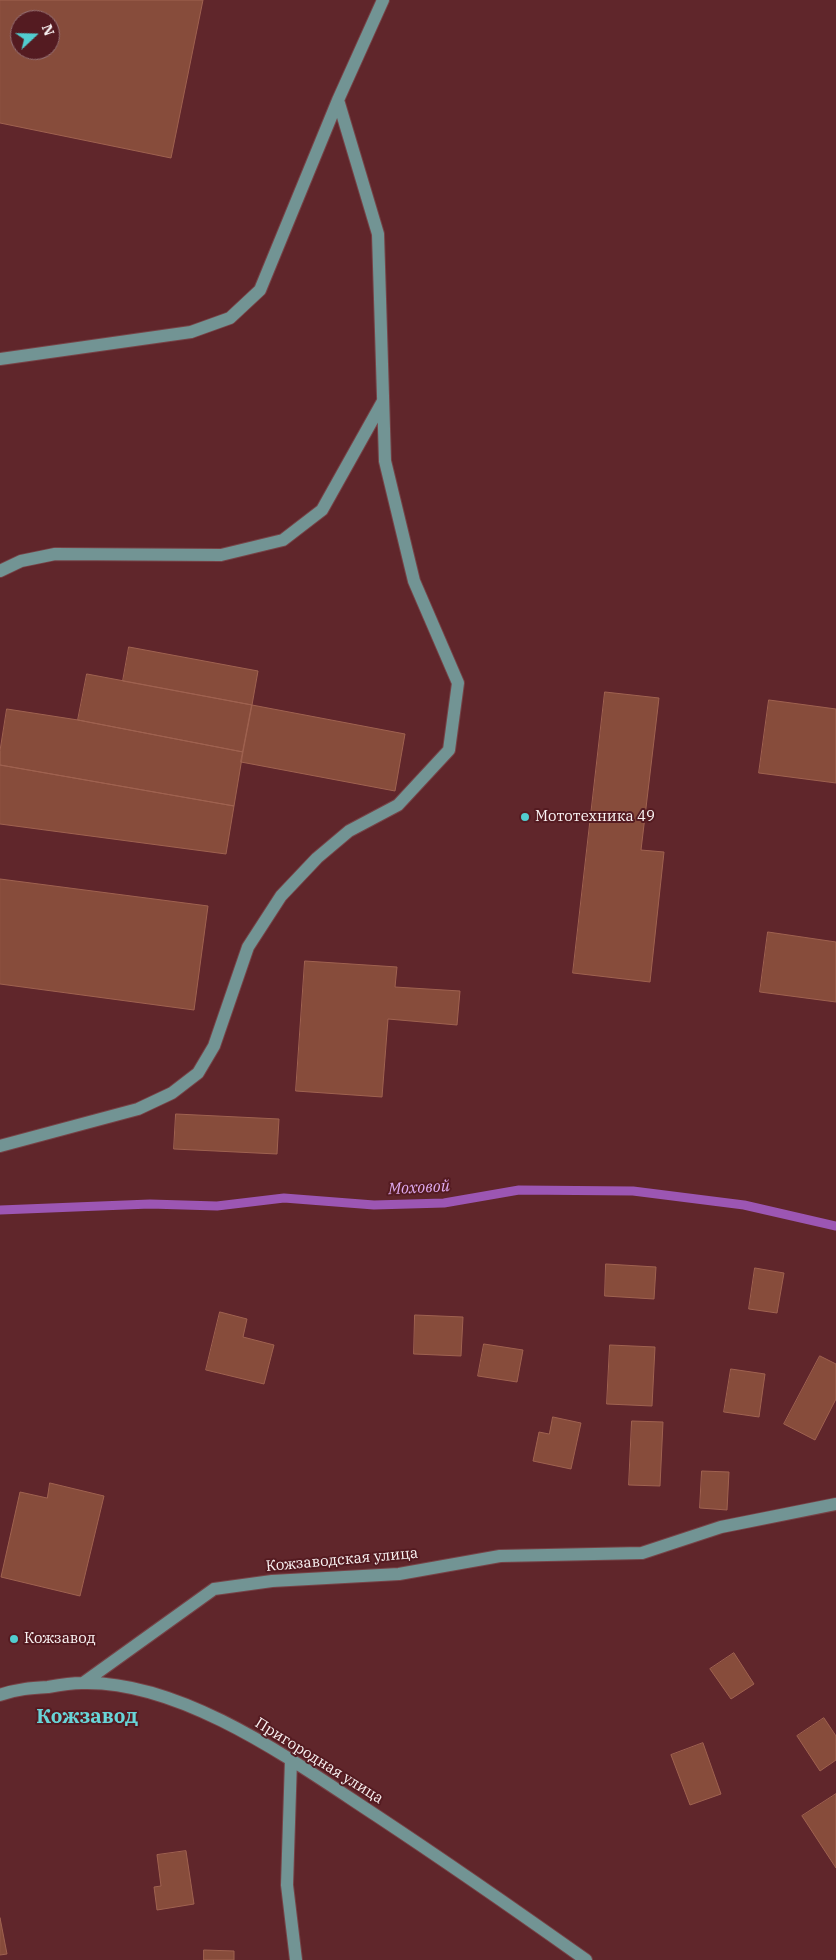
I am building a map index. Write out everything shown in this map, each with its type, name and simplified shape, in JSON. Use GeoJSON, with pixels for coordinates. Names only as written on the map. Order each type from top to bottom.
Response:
{"type":"FeatureCollection","features":[{"type":"Feature","properties":{"kind":"street"},"geometry":{"type":"LineString","coordinates":[[0,360],[191,332],[230,318],[260,290],[338,100],[383,0]]}},
{"type":"Feature","properties":{"kind":"street"},"geometry":{"type":"LineString","coordinates":[[0,1146],[138,1110],[172,1093],[198,1073],[214,1046],[248,946],[281,896],[317,858],[349,831],[398,805],[448,750],[458,683],[414,581],[385,461],[378,234],[338,100]]}},
{"type":"Feature","properties":{"kind":"street"},"geometry":{"type":"LineString","coordinates":[[0,571],[22,561],[55,554],[221,555],[283,540],[322,510],[383,401]]}},
{"type":"Feature","properties":{"kind":"street","name":"Кожзаводская улица"},"geometry":{"type":"LineString","coordinates":[[83,1683],[214,1589],[272,1581],[400,1574],[500,1556],[642,1553],[721,1527],[836,1504]]}},
{"type":"Feature","properties":{"kind":"street","name":"Пригородная улица"},"geometry":{"type":"LineString","coordinates":[[0,1695],[12,1690],[83,1683],[126,1688],[160,1696],[204,1712],[291,1760],[472,1879],[586,1960]]}},
{"type":"Feature","properties":{"kind":"street"},"geometry":{"type":"LineString","coordinates":[[291,1760],[287,1885],[296,1960]]}},
{"type":"Feature","properties":{"kind":"building"},"geometry":{"type":"Polygon","coordinates":[[[0,0],[203,0],[171,158],[0,123],[0,0]]]}},
{"type":"Feature","properties":{"kind":"building"},"geometry":{"type":"Polygon","coordinates":[[[129,647],[258,671],[252,705],[123,681],[129,647]]]}},
{"type":"Feature","properties":{"kind":"building"},"geometry":{"type":"Polygon","coordinates":[[[87,674],[252,705],[243,752],[78,720],[87,674]]]}},
{"type":"Feature","properties":{"kind":"building"},"geometry":{"type":"Polygon","coordinates":[[[605,692],[659,698],[641,850],[664,852],[650,982],[573,973],[605,692]]]}},
{"type":"Feature","properties":{"kind":"building"},"geometry":{"type":"Polygon","coordinates":[[[769,700],[836,709],[836,783],[759,773],[769,700]]]}},
{"type":"Feature","properties":{"kind":"building"},"geometry":{"type":"Polygon","coordinates":[[[252,705],[405,734],[395,791],[241,762],[252,705]]]}},
{"type":"Feature","properties":{"kind":"building"},"geometry":{"type":"Polygon","coordinates":[[[7,709],[78,720],[243,752],[234,806],[0,765],[0,751],[7,709]]]}},
{"type":"Feature","properties":{"kind":"building"},"geometry":{"type":"Polygon","coordinates":[[[0,765],[234,806],[226,854],[0,824],[0,765]]]}},
{"type":"Feature","properties":{"kind":"building"},"geometry":{"type":"Polygon","coordinates":[[[0,879],[208,906],[194,1010],[0,984],[0,879]]]}},
{"type":"Feature","properties":{"kind":"building"},"geometry":{"type":"Polygon","coordinates":[[[768,932],[836,942],[836,1002],[760,992],[768,932]]]}},
{"type":"Feature","properties":{"kind":"building"},"geometry":{"type":"Polygon","coordinates":[[[305,961],[397,967],[395,987],[460,991],[457,1025],[388,1019],[382,1097],[296,1091],[305,961]]]}},
{"type":"Feature","properties":{"kind":"building"},"geometry":{"type":"Polygon","coordinates":[[[176,1114],[279,1119],[277,1154],[174,1149],[176,1114]]]}},
{"type":"Feature","properties":{"kind":"building"},"geometry":{"type":"Polygon","coordinates":[[[606,1264],[656,1267],[654,1299],[605,1296],[606,1264]]]}},
{"type":"Feature","properties":{"kind":"building"},"geometry":{"type":"Polygon","coordinates":[[[755,1268],[784,1273],[777,1313],[749,1309],[755,1268]]]}},
{"type":"Feature","properties":{"kind":"building"},"geometry":{"type":"Polygon","coordinates":[[[220,1312],[247,1319],[243,1337],[274,1345],[264,1384],[206,1370],[220,1312]]]}},
{"type":"Feature","properties":{"kind":"building"},"geometry":{"type":"Polygon","coordinates":[[[415,1315],[463,1317],[461,1356],[414,1354],[415,1315]]]}},
{"type":"Feature","properties":{"kind":"building"},"geometry":{"type":"Polygon","coordinates":[[[484,1344],[523,1350],[517,1382],[478,1376],[484,1344]]]}},
{"type":"Feature","properties":{"kind":"building"},"geometry":{"type":"Polygon","coordinates":[[[610,1345],[655,1347],[652,1406],[607,1404],[610,1345]]]}},
{"type":"Feature","properties":{"kind":"building"},"geometry":{"type":"Polygon","coordinates":[[[820,1356],[836,1364],[836,1399],[815,1440],[784,1424],[820,1356]]]}},
{"type":"Feature","properties":{"kind":"building"},"geometry":{"type":"Polygon","coordinates":[[[731,1369],[765,1374],[759,1417],[724,1412],[731,1369]]]}},
{"type":"Feature","properties":{"kind":"building"},"geometry":{"type":"Polygon","coordinates":[[[553,1417],[581,1423],[571,1469],[533,1461],[539,1432],[549,1434],[553,1417]]]}},
{"type":"Feature","properties":{"kind":"building"},"geometry":{"type":"Polygon","coordinates":[[[632,1421],[663,1422],[660,1486],[629,1485],[632,1421]]]}},
{"type":"Feature","properties":{"kind":"building"},"geometry":{"type":"Polygon","coordinates":[[[702,1471],[729,1472],[727,1510],[700,1508],[702,1471]]]}},
{"type":"Feature","properties":{"kind":"building"},"geometry":{"type":"Polygon","coordinates":[[[50,1483],[104,1496],[80,1596],[1,1577],[20,1492],[47,1498],[50,1483]]]}},
{"type":"Feature","properties":{"kind":"building"},"geometry":{"type":"Polygon","coordinates":[[[734,1653],[754,1684],[731,1699],[710,1669],[734,1653]]]}},
{"type":"Feature","properties":{"kind":"building"},"geometry":{"type":"Polygon","coordinates":[[[824,1718],[836,1736],[836,1760],[820,1771],[797,1736],[824,1718]]]}},
{"type":"Feature","properties":{"kind":"building"},"geometry":{"type":"Polygon","coordinates":[[[703,1743],[721,1794],[690,1805],[671,1755],[703,1743]]]}},
{"type":"Feature","properties":{"kind":"building"},"geometry":{"type":"Polygon","coordinates":[[[836,1794],[836,1868],[802,1816],[836,1794]]]}},
{"type":"Feature","properties":{"kind":"building"},"geometry":{"type":"Polygon","coordinates":[[[186,1851],[194,1904],[157,1910],[154,1887],[161,1886],[157,1855],[186,1851]]]}},
{"type":"Feature","properties":{"kind":"building"},"geometry":{"type":"Polygon","coordinates":[[[0,1918],[7,1954],[0,1955],[0,1918]]]}},
{"type":"Feature","properties":{"kind":"building"},"geometry":{"type":"Polygon","coordinates":[[[204,1950],[234,1951],[234,1960],[204,1960],[204,1950]]]}},
{"type":"Feature","properties":{"kind":"waterway","name":"Моховой"},"geometry":{"type":"LineString","coordinates":[[0,1210],[150,1204],[217,1206],[284,1198],[374,1205],[444,1203],[519,1190],[633,1191],[744,1205],[836,1226]]}},
{"type":"Feature","properties":{"kind":"place","name":"Мототехника 49"},"geometry":{"type":"Point","coordinates":[525,817]}},
{"type":"Feature","properties":{"kind":"place","name":"Кожзавод"},"geometry":{"type":"Point","coordinates":[14,1639]}},
{"type":"Feature","properties":{"kind":"district","name":"Кожзавод"},"geometry":{"type":"Point","coordinates":[87,1717]}}]}
